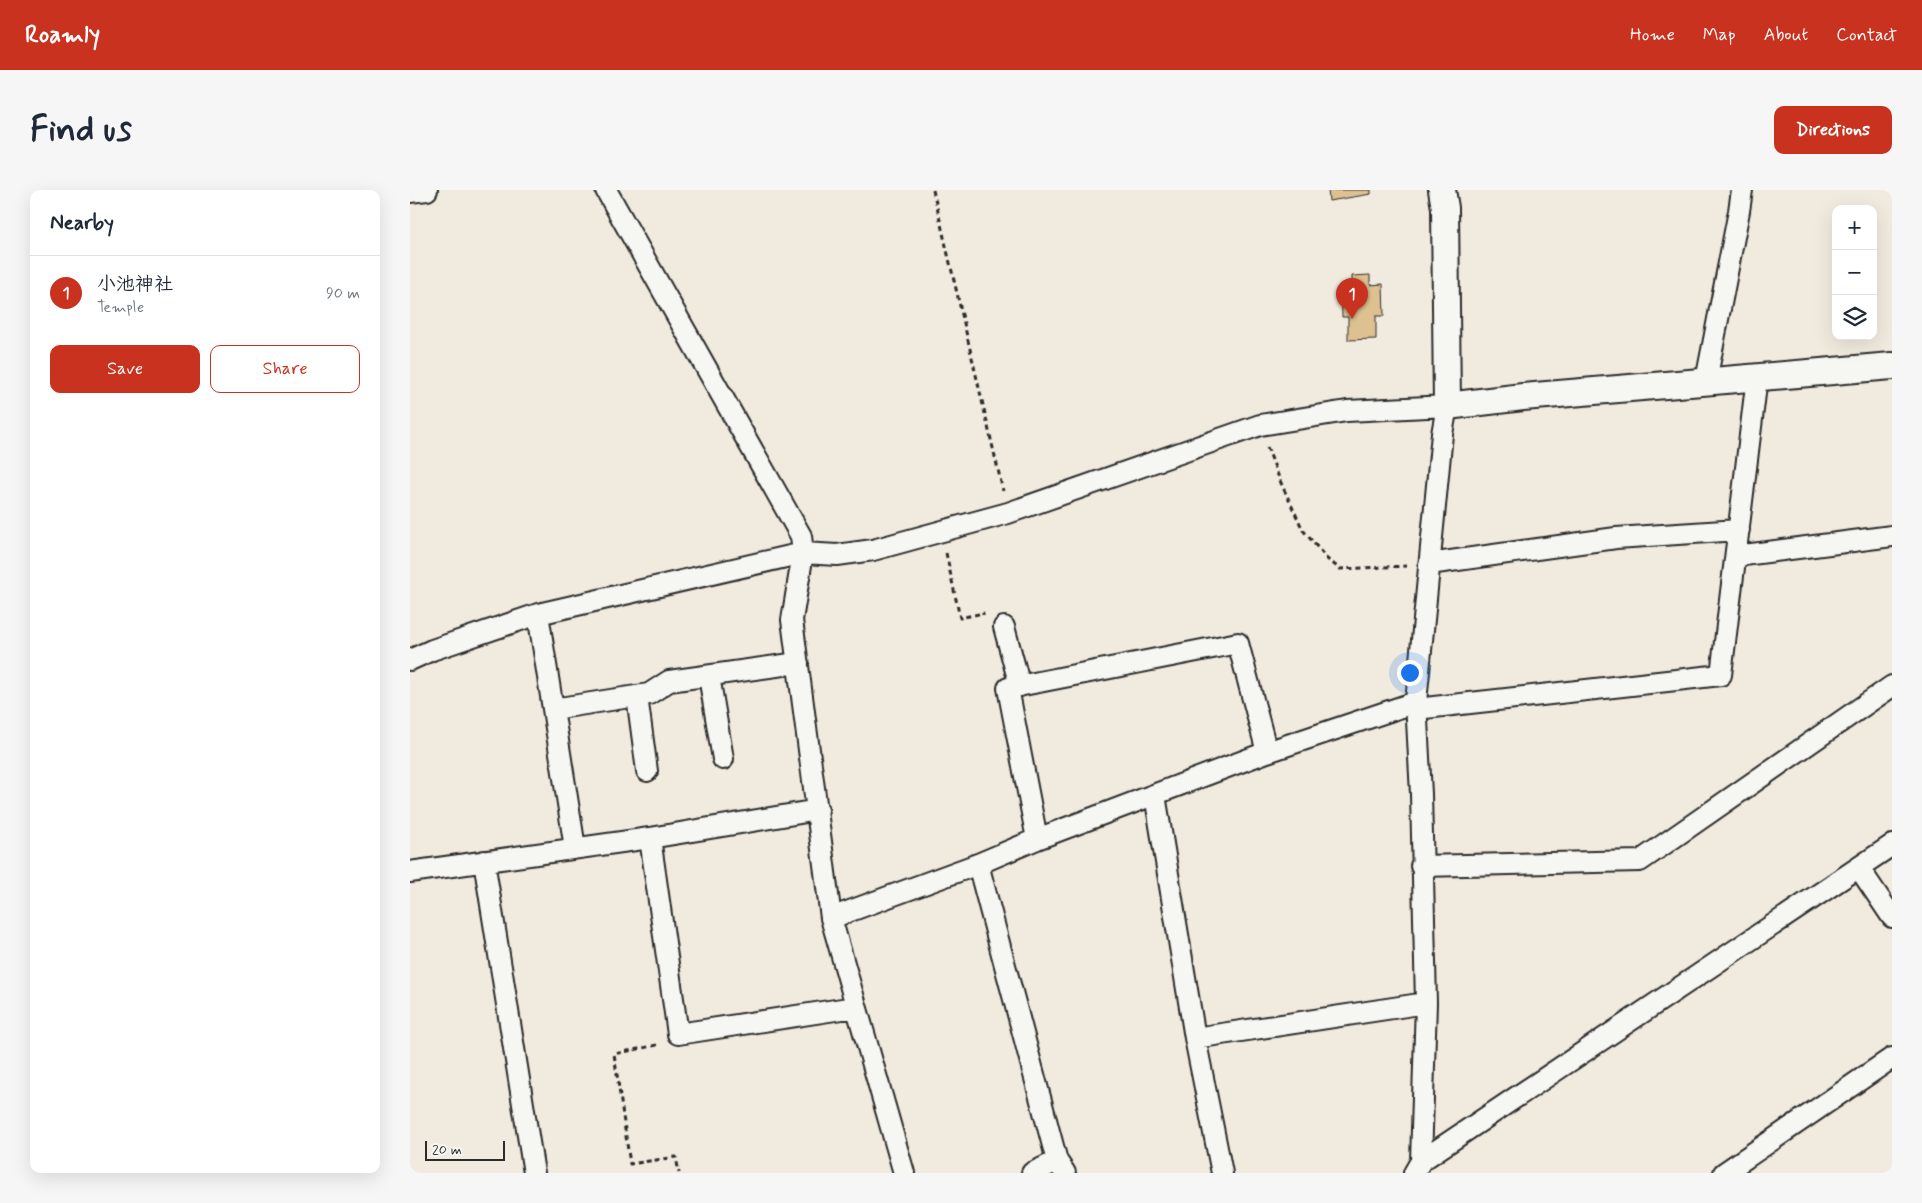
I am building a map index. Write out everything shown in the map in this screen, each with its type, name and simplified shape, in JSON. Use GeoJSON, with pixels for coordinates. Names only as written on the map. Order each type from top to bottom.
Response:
{"type":"FeatureCollection","features":[{"type":"Feature","properties":{"kind":"street"},"geometry":{"type":"LineString","coordinates":[[410,192],[426,190]]}},
{"type":"Feature","properties":{"kind":"street"},"geometry":{"type":"LineString","coordinates":[[606,190],[802,536],[804,553],[792,620],[831,918],[904,1173]]}},
{"type":"Feature","properties":{"kind":"street"},"geometry":{"type":"LineString","coordinates":[[1420,1169],[1426,1003],[1421,866],[1421,794],[1416,706],[1442,434],[1447,406],[1445,217],[1442,190]]}},
{"type":"Feature","properties":{"kind":"street"},"geometry":{"type":"LineString","coordinates":[[1706,381],[1742,190]]}},
{"type":"Feature","properties":{"kind":"street"},"geometry":{"type":"LineString","coordinates":[[410,660],[432,650],[538,614],[804,553],[837,556],[873,550],[1008,513],[1260,425],[1347,411],[1447,406],[1523,397],[1892,366]]}},
{"type":"Feature","properties":{"kind":"street"},"geometry":{"type":"LineString","coordinates":[[831,918],[978,864],[1037,839],[1267,752],[1416,706],[1721,675],[1757,377]]}},
{"type":"Feature","properties":{"kind":"street"},"geometry":{"type":"LineString","coordinates":[[1429,564],[1616,538],[1739,530]]}},
{"type":"Feature","properties":{"kind":"street"},"geometry":{"type":"LineString","coordinates":[[1736,556],[1892,536]]}},
{"type":"Feature","properties":{"kind":"street"},"geometry":{"type":"LineString","coordinates":[[538,614],[575,848]]}},
{"type":"Feature","properties":{"kind":"street"},"geometry":{"type":"LineString","coordinates":[[1004,627],[1020,686]]}},
{"type":"Feature","properties":{"kind":"street"},"geometry":{"type":"LineString","coordinates":[[1037,839],[1008,688],[1238,643],[1267,752]]}},
{"type":"Feature","properties":{"kind":"street"},"geometry":{"type":"LineString","coordinates":[[553,709],[649,694],[669,682],[798,662]]}},
{"type":"Feature","properties":{"kind":"street"},"geometry":{"type":"LineString","coordinates":[[709,676],[723,759]]}},
{"type":"Feature","properties":{"kind":"street"},"geometry":{"type":"LineString","coordinates":[[1421,866],[1640,861],[1892,686]]}},
{"type":"Feature","properties":{"kind":"street"},"geometry":{"type":"LineString","coordinates":[[637,696],[647,771]]}},
{"type":"Feature","properties":{"kind":"street"},"geometry":{"type":"LineString","coordinates":[[1155,795],[1194,1038],[1222,1173]]}},
{"type":"Feature","properties":{"kind":"street"},"geometry":{"type":"LineString","coordinates":[[410,872],[650,838],[818,810]]}},
{"type":"Feature","properties":{"kind":"street"},"geometry":{"type":"LineString","coordinates":[[650,838],[678,1034],[855,1007]]}},
{"type":"Feature","properties":{"kind":"street"},"geometry":{"type":"LineString","coordinates":[[1420,1169],[1892,845]]}},
{"type":"Feature","properties":{"kind":"street"},"geometry":{"type":"LineString","coordinates":[[484,861],[534,1173]]}},
{"type":"Feature","properties":{"kind":"street"},"geometry":{"type":"LineString","coordinates":[[978,864],[1062,1167],[1032,1173]]}},
{"type":"Feature","properties":{"kind":"street"},"geometry":{"type":"LineString","coordinates":[[1859,868],[1892,916]]}},
{"type":"Feature","properties":{"kind":"street"},"geometry":{"type":"LineString","coordinates":[[1194,1038],[1426,1003]]}},
{"type":"Feature","properties":{"kind":"street"},"geometry":{"type":"LineString","coordinates":[[1724,1173],[1892,1058]]}},
{"type":"Feature","properties":{"kind":"path"},"geometry":{"type":"LineString","coordinates":[[933,190],[1008,513]]}},
{"type":"Feature","properties":{"kind":"path"},"geometry":{"type":"LineString","coordinates":[[1260,425],[1280,483],[1303,530],[1327,559],[1340,568],[1429,564]]}},
{"type":"Feature","properties":{"kind":"path"},"geometry":{"type":"LineString","coordinates":[[942,530],[960,618],[983,613],[985,622]]}},
{"type":"Feature","properties":{"kind":"path"},"geometry":{"type":"LineString","coordinates":[[678,1034],[672,1042],[614,1054],[630,1164],[676,1157],[679,1173]]}},
{"type":"Feature","properties":{"kind":"building"},"geometry":{"type":"Polygon","coordinates":[[[1328,190],[1371,190],[1371,194],[1329,201],[1328,190]]]}},
{"type":"Feature","properties":{"kind":"building"},"geometry":{"type":"Polygon","coordinates":[[[1370,275],[1370,285],[1383,284],[1384,316],[1376,316],[1376,339],[1348,340],[1348,317],[1342,317],[1341,284],[1352,284],[1352,276],[1370,275]]]}},
{"type":"Feature","properties":{"kind":"place","name":"小池神社"},"geometry":{"type":"Point","coordinates":[1352,319]}}]}
